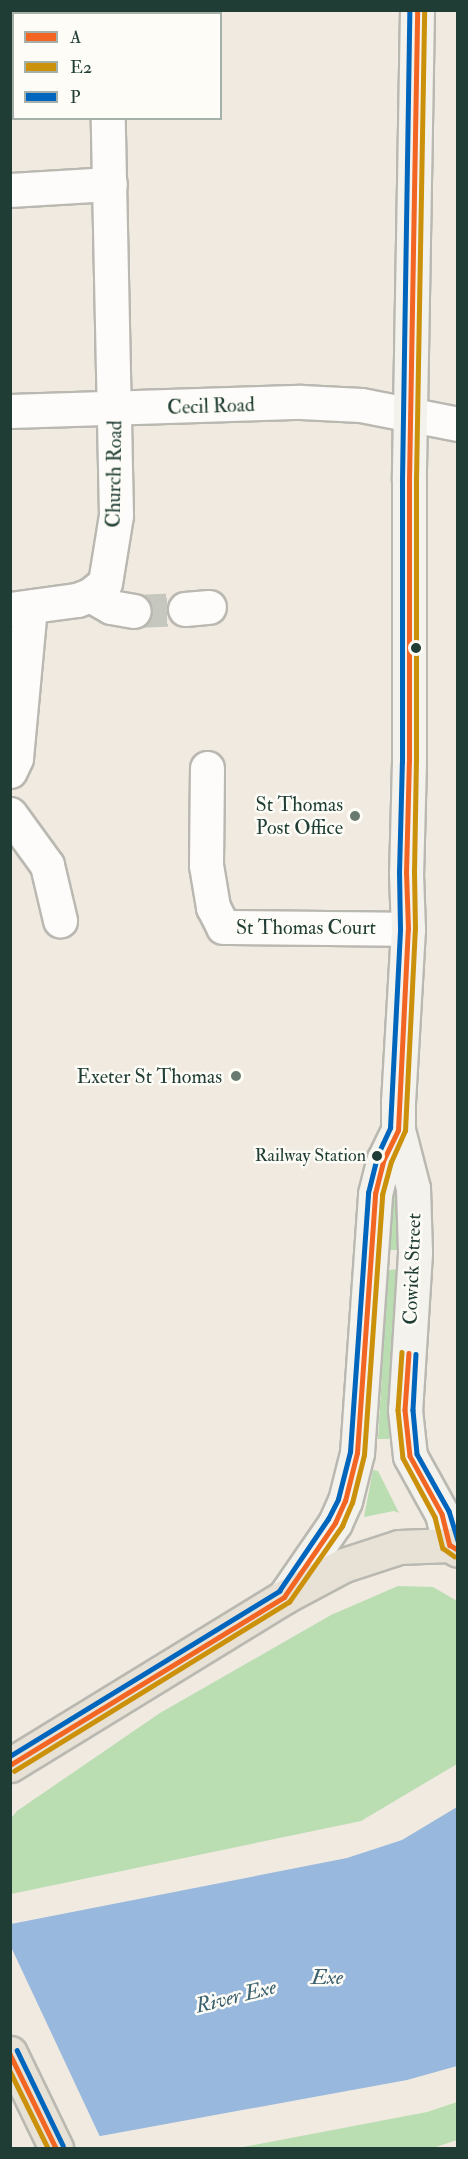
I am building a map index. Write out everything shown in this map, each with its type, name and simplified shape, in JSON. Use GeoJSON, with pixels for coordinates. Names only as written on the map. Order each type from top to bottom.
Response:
{"type":"FeatureCollection","features":[{"type":"Feature","properties":{"kind":"highway"},"geometry":{"type":"LineString","coordinates":[[10,1765],[284,1597],[344,1565],[399,1547],[454,1547]]}},
{"type":"Feature","properties":{"kind":"highway"},"geometry":{"type":"LineString","coordinates":[[10,2053],[56,2148]]}},
{"type":"Feature","properties":{"kind":"main road","name":"Cowick Street"},"geometry":{"type":"LineString","coordinates":[[417,10],[410,415],[409,762],[406,873],[408,929],[398,1130],[413,1188],[415,1253],[405,1410],[410,1456],[442,1514],[454,1547]]}},
{"type":"Feature","properties":{"kind":"main road","name":"Cowick Street"},"geometry":{"type":"LineString","coordinates":[[284,1597],[334,1523],[345,1501],[357,1453],[375,1194],[384,1159],[398,1130]]}},
{"type":"Feature","properties":{"kind":"street","name":"Church Road"},"geometry":{"type":"LineString","coordinates":[[90,595],[105,583],[116,515],[108,120]]}},
{"type":"Feature","properties":{"kind":"street"},"geometry":{"type":"LineString","coordinates":[[10,190],[110,184]]}},
{"type":"Feature","properties":{"kind":"street","name":"Cecil Road"},"geometry":{"type":"LineString","coordinates":[[10,411],[115,410],[301,402],[361,405],[458,424]]}},
{"type":"Feature","properties":{"kind":"street"},"geometry":{"type":"LineString","coordinates":[[10,771],[16,758],[20,608],[90,595],[111,607],[134,611]]}},
{"type":"Feature","properties":{"kind":"street","name":"St Thomas Court"},"geometry":{"type":"LineString","coordinates":[[207,768],[206,865],[213,907],[223,927],[408,929]]}},
{"type":"Feature","properties":{"kind":"street"},"geometry":{"type":"LineString","coordinates":[[10,814],[47,865],[60,920]]}},
{"type":"Feature","properties":{"kind":"green space"},"geometry":{"type":"Polygon","coordinates":[[[393,1174],[397,1181],[402,1250],[388,1250],[393,1174]]]}},
{"type":"Feature","properties":{"kind":"green space"},"geometry":{"type":"Polygon","coordinates":[[[401,1269],[389,1439],[378,1439],[388,1270],[401,1269]]]}},
{"type":"Feature","properties":{"kind":"green space"},"geometry":{"type":"Polygon","coordinates":[[[373,1470],[378,1471],[399,1513],[394,1511],[364,1517],[373,1470]]]}},
{"type":"Feature","properties":{"kind":"green space"},"geometry":{"type":"Polygon","coordinates":[[[398,1586],[433,1587],[457,1601],[457,1764],[361,1821],[11,1894],[11,1818],[17,1811],[160,1713],[331,1615],[398,1586]]]}},
{"type":"Feature","properties":{"kind":"green space"},"geometry":{"type":"Polygon","coordinates":[[[457,2102],[457,2140],[433,2148],[238,2148],[427,2112],[457,2102]]]}},
{"type":"Feature","properties":{"kind":"water","name":"Exe"},"geometry":{"type":"Polygon","coordinates":[[[457,1807],[457,2066],[407,2080],[35,2148],[11,2148],[11,1924],[347,1858],[402,1840],[457,1807]]]}},
{"type":"Feature","properties":{"kind":"pier"},"geometry":{"type":"Polygon","coordinates":[[[11,1947],[101,2139],[51,2148],[10,2148],[11,1947]]]}},
{"type":"Feature","properties":{"kind":"tunnel"},"geometry":{"type":"LineString","coordinates":[[134,611],[185,609]]}},
{"type":"Feature","properties":{"kind":"transit line","name":"P"},"geometry":{"type":"LineString","coordinates":[[10,1756],[279,1591],[328,1519],[338,1499],[350,1452],[368,1193],[377,1156],[390,1128],[400,929],[402,480],[409,10]]}},
{"type":"Feature","properties":{"kind":"transit line","name":"A"},"geometry":{"type":"LineString","coordinates":[[10,1765],[284,1597],[335,1523],[345,1501],[357,1453],[375,1194],[384,1159],[398,1130],[408,929],[406,873],[409,762],[409,480],[417,10]]}},
{"type":"Feature","properties":{"kind":"transit line","name":"E2"},"geometry":{"type":"LineString","coordinates":[[14,1771],[289,1602],[342,1526],[352,1503],[364,1455],[382,1195],[391,1162],[405,1131],[415,929],[416,480],[424,10]]}},
{"type":"Feature","properties":{"kind":"transit line","name":"E2"},"geometry":{"type":"LineString","coordinates":[[402,1352],[398,1410],[403,1458],[435,1517],[443,1548],[454,1556]]}},
{"type":"Feature","properties":{"kind":"transit line","name":"A"},"geometry":{"type":"LineString","coordinates":[[409,1353],[405,1410],[410,1456],[442,1514],[450,1545],[458,1550]]}},
{"type":"Feature","properties":{"kind":"transit line","name":"P"},"geometry":{"type":"LineString","coordinates":[[416,1354],[413,1410],[417,1454],[449,1511],[458,1541]]}},
{"type":"Feature","properties":{"kind":"transit line","name":"P"},"geometry":{"type":"LineString","coordinates":[[17,2050],[63,2145]]}},
{"type":"Feature","properties":{"kind":"transit line","name":"A"},"geometry":{"type":"LineString","coordinates":[[10,2054],[56,2148]]}},
{"type":"Feature","properties":{"kind":"transit line","name":"E2"},"geometry":{"type":"LineString","coordinates":[[10,2071],[48,2148]]}},
{"type":"Feature","properties":{"kind":"place","name":"St Thomas Post Office"},"geometry":{"type":"Point","coordinates":[355,816]}},
{"type":"Feature","properties":{"kind":"place","name":"Exeter St Thomas"},"geometry":{"type":"Point","coordinates":[236,1076]}},
{"type":"Feature","properties":{"kind":"place","name":"Railway Station"},"geometry":{"type":"Point","coordinates":[377,1156]}},
{"type":"Feature","properties":{"kind":"water label","name":"River Exe"},"geometry":{"type":"Point","coordinates":[236,1997]}}]}
